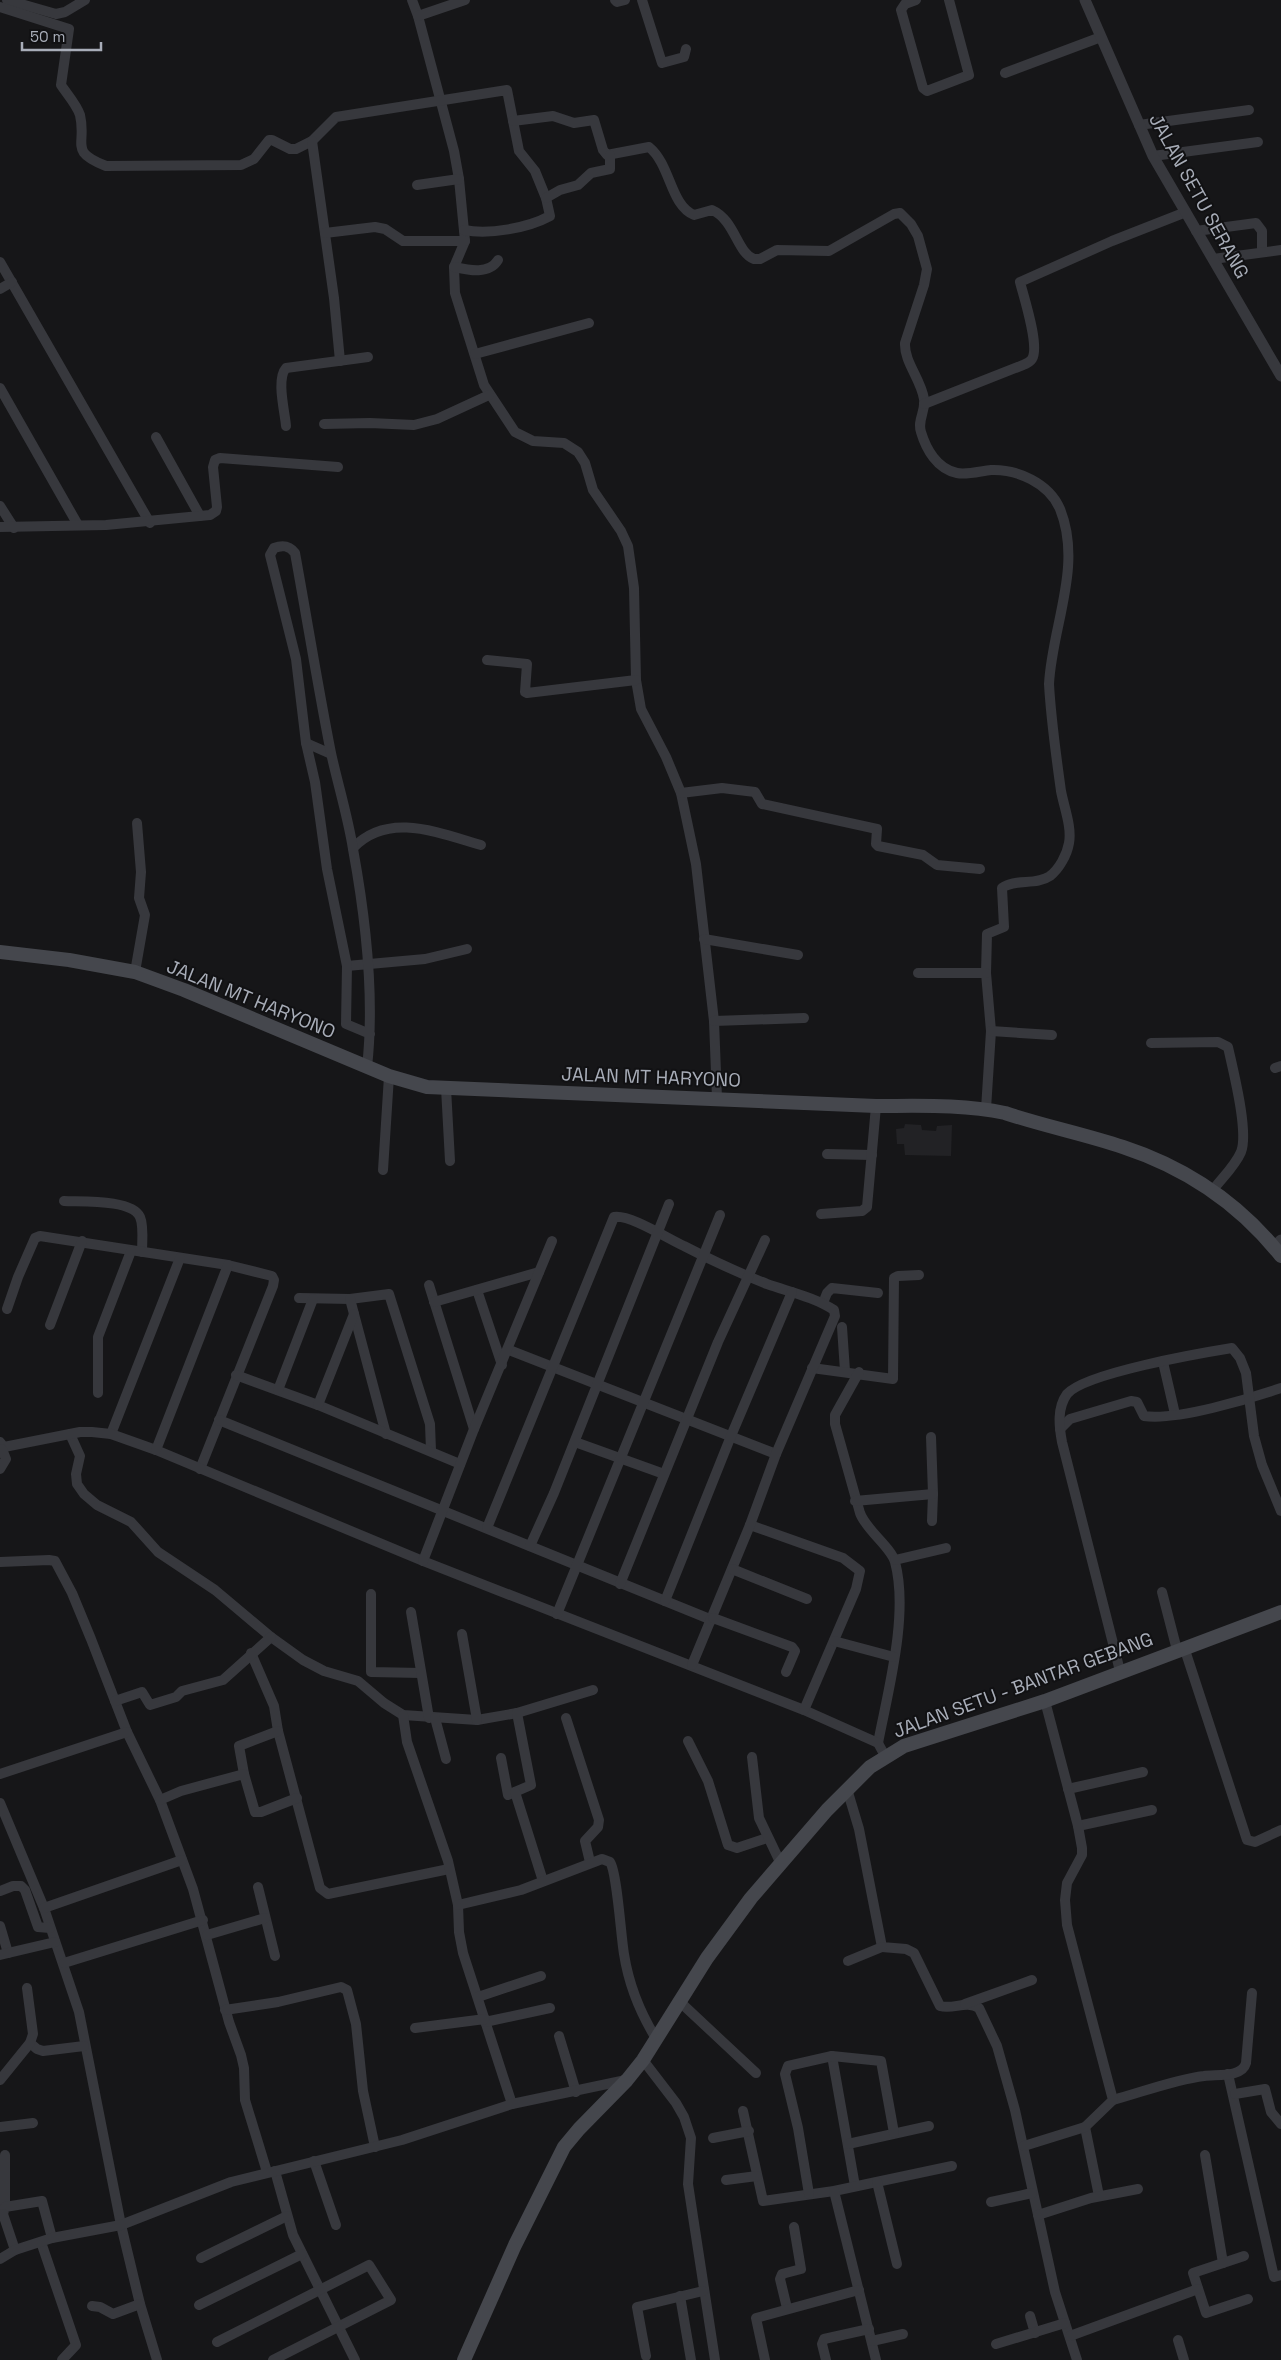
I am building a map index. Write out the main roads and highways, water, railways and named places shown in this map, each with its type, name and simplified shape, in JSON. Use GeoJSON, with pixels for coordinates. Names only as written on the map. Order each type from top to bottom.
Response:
{"type":"FeatureCollection","features":[{"type":"Feature","properties":{"kind":"main road","name":"JALAN MT HARYONO"},"geometry":{"type":"LineString","coordinates":[[0,952],[69,960],[135,972],[207,999],[366,1067],[418,1085],[446,1088],[986,1109],[1124,1147],[1179,1171],[1213,1190],[1233,1204],[1279,1247]]}},
{"type":"Feature","properties":{"kind":"main road","name":"JALAN SETU - BANTAR GEBANG"},"geometry":{"type":"LineString","coordinates":[[464,2360],[514,2245],[564,2147],[578,2129],[627,2080],[643,2060],[727,1928],[847,1789],[870,1767],[904,1746],[1044,1701],[1281,1612]]}}]}
